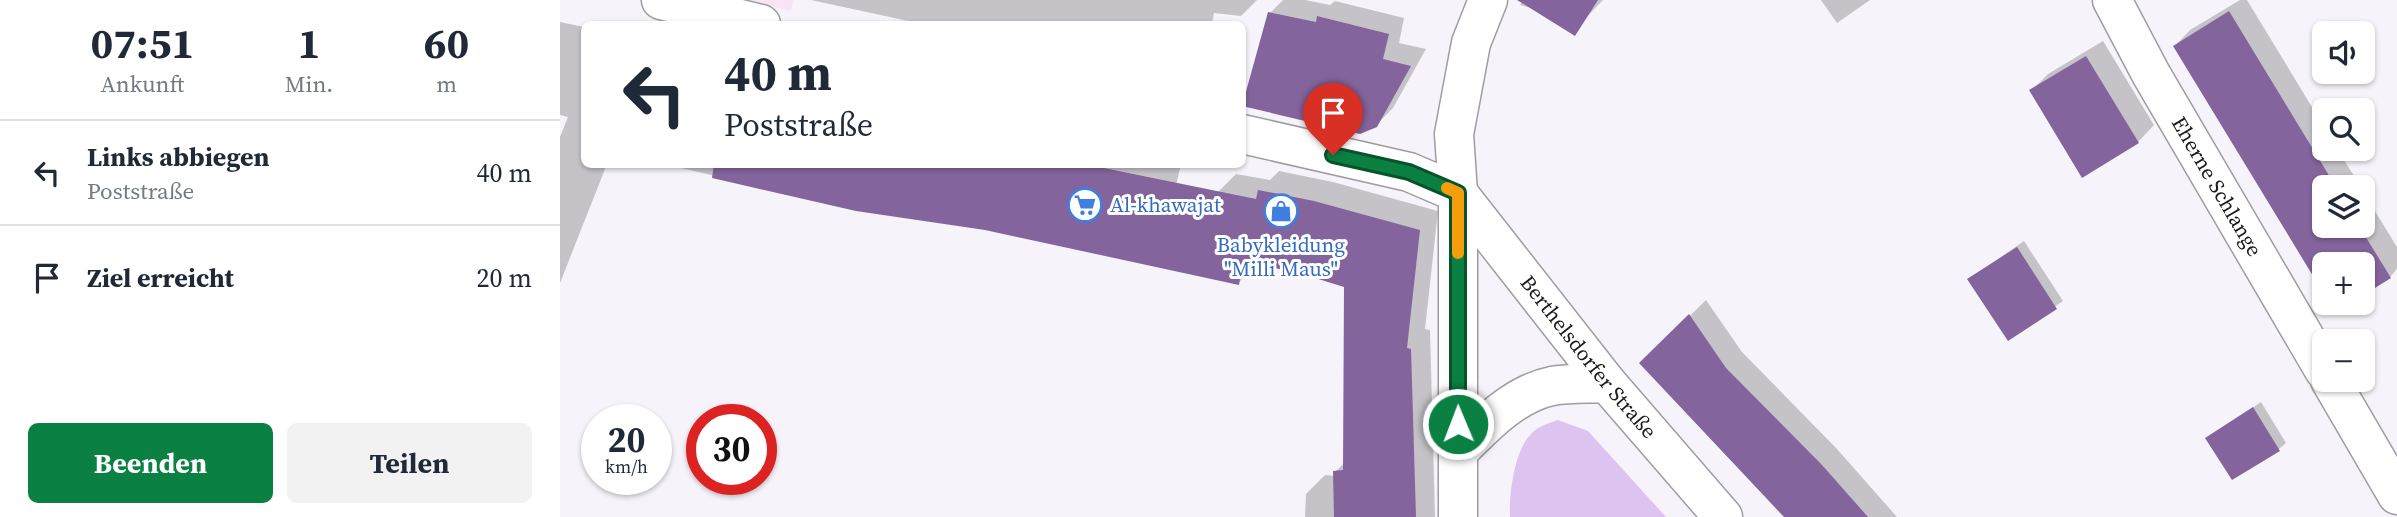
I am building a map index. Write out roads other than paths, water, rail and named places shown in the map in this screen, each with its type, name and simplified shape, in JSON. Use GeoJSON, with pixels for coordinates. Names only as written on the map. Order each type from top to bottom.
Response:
{"type":"FeatureCollection","features":[{"type":"Feature","properties":{"kind":"street"},"geometry":{"type":"LineString","coordinates":[[661,0],[748,21]]}},
{"type":"Feature","properties":{"kind":"street"},"geometry":{"type":"LineString","coordinates":[[1458,517],[1458,193],[1454,134],[1471,43],[1488,0]]}},
{"type":"Feature","properties":{"kind":"street","name":"Eherne Schlange"},"geometry":{"type":"LineString","coordinates":[[2112,0],[2151,74],[2312,349]]}},
{"type":"Feature","properties":{"kind":"street"},"geometry":{"type":"LineString","coordinates":[[1246,135],[1409,172],[1458,193]]}},
{"type":"Feature","properties":{"kind":"street","name":"Berthelsdorfer Straße"},"geometry":{"type":"LineString","coordinates":[[1458,193],[1606,383],[1723,517]]}},
{"type":"Feature","properties":{"kind":"street"},"geometry":{"type":"LineString","coordinates":[[1459,451],[1490,420],[1515,402],[1551,386],[1606,383]]}},
{"type":"Feature","properties":{"kind":"street"},"geometry":{"type":"LineString","coordinates":[[2337,392],[2397,495]]}},
{"type":"Feature","properties":{"kind":"place","name":"Al-khawajat"},"geometry":{"type":"Point","coordinates":[1085,205]}},
{"type":"Feature","properties":{"kind":"place","name":"Babykleidung \"Milli Maus\""},"geometry":{"type":"Point","coordinates":[1281,211]}}]}
